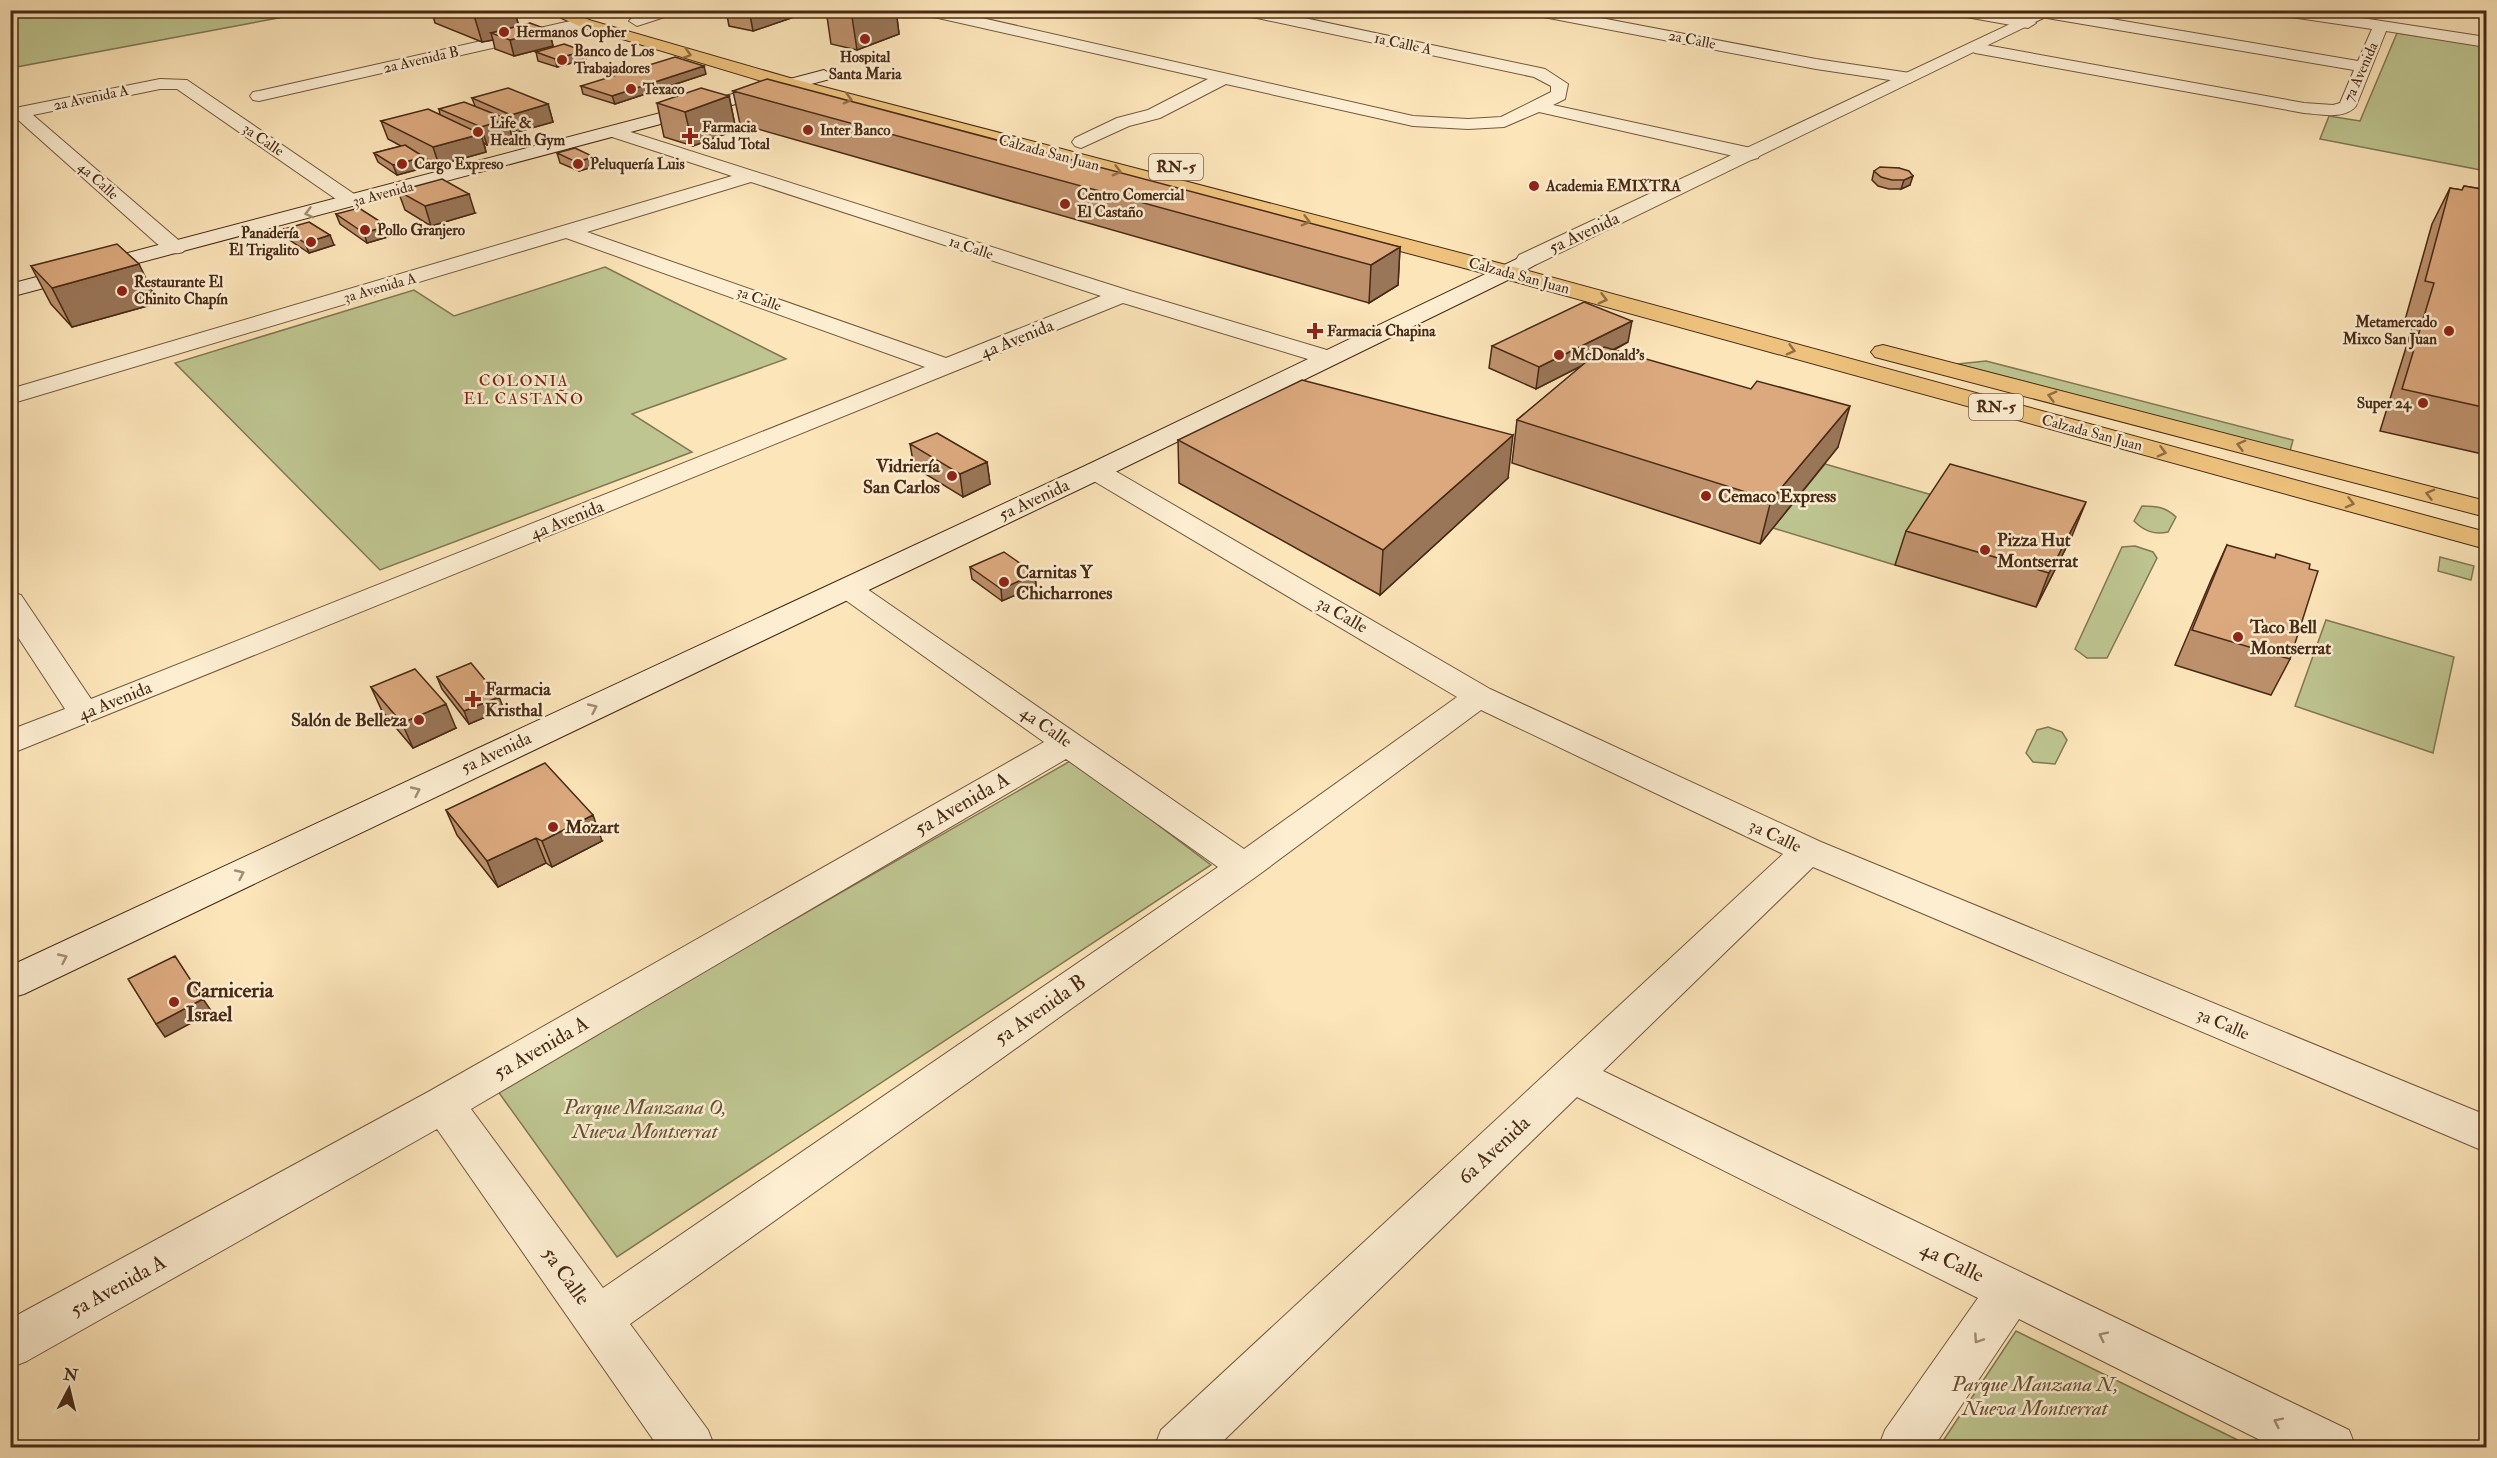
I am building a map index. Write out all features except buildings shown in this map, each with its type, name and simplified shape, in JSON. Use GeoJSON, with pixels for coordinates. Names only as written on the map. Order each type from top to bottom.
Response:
{"type":"FeatureCollection","features":[{"type":"Feature","properties":{"kind":"main road","name":"Calzada San Juan"},"geometry":{"type":"LineString","coordinates":[[551,10],[584,23],[791,75],[1517,266],[2487,509]]}},
{"type":"Feature","properties":{"kind":"main road"},"geometry":{"type":"LineString","coordinates":[[632,19],[670,30]]}},
{"type":"Feature","properties":{"kind":"main road","name":"Calzada San Juan"},"geometry":{"type":"LineString","coordinates":[[824,75],[1090,145],[2487,541]]}},
{"type":"Feature","properties":{"kind":"street"},"geometry":{"type":"LineString","coordinates":[[632,19],[672,10]]}},
{"type":"Feature","properties":{"kind":"street"},"geometry":{"type":"LineString","coordinates":[[925,10],[1413,121],[1468,124],[1504,122],[1536,106],[1751,154]]}},
{"type":"Feature","properties":{"kind":"street","name":"1a Calle A"},"geometry":{"type":"LineString","coordinates":[[1243,10],[1539,74],[1560,84],[1559,95],[1536,106]]}},
{"type":"Feature","properties":{"kind":"street","name":"2a Calle"},"geometry":{"type":"LineString","coordinates":[[1533,10],[1816,64],[1845,73],[1904,81]]}},
{"type":"Feature","properties":{"kind":"street"},"geometry":{"type":"LineString","coordinates":[[1955,10],[2028,22]]}},
{"type":"Feature","properties":{"kind":"street"},"geometry":{"type":"LineString","coordinates":[[2277,10],[2487,42]]}},
{"type":"Feature","properties":{"kind":"street"},"geometry":{"type":"LineString","coordinates":[[2050,12],[2364,67]]}},
{"type":"Feature","properties":{"kind":"street","name":"5a Avenida"},"geometry":{"type":"LineString","coordinates":[[10,982],[1096,471],[1517,266],[2050,12]]}},
{"type":"Feature","properties":{"kind":"street","name":"2a Avenida B"},"geometry":{"type":"LineString","coordinates":[[259,96],[584,23]]}},
{"type":"Feature","properties":{"kind":"street","name":"7a Avenida"},"geometry":{"type":"LineString","coordinates":[[1975,48],[2304,108],[2334,110],[2348,106],[2381,26]]}},
{"type":"Feature","properties":{"kind":"street","name":"3a Avenida"},"geometry":{"type":"LineString","coordinates":[[10,291],[615,132],[791,75],[824,75]]}},
{"type":"Feature","properties":{"kind":"street"},"geometry":{"type":"LineString","coordinates":[[1090,145],[1140,126],[1154,114],[1222,79]]}},
{"type":"Feature","properties":{"kind":"street","name":"2a Avenida A"},"geometry":{"type":"LineString","coordinates":[[16,113],[171,82]]}},
{"type":"Feature","properties":{"kind":"street","name":"3a Calle"},"geometry":{"type":"LineString","coordinates":[[171,82],[181,84],[353,201]]}},
{"type":"Feature","properties":{"kind":"street","name":"4a Calle"},"geometry":{"type":"LineString","coordinates":[[16,113],[176,248]]}},
{"type":"Feature","properties":{"kind":"street","name":"1a Calle"},"geometry":{"type":"LineString","coordinates":[[615,132],[1122,296],[1329,358]]}},
{"type":"Feature","properties":{"kind":"street","name":"3a Avenida A"},"geometry":{"type":"LineString","coordinates":[[10,397],[749,177]]}},
{"type":"Feature","properties":{"kind":"street","name":"3a Calle"},"geometry":{"type":"LineString","coordinates":[[568,232],[948,367]]}},
{"type":"Feature","properties":{"kind":"street","name":"4a Avenida"},"geometry":{"type":"LineString","coordinates":[[10,743],[1122,296]]}},
{"type":"Feature","properties":{"kind":"street","name":"3a Calle"},"geometry":{"type":"LineString","coordinates":[[1096,471],[1479,696],[1808,851],[2487,1134]]}},
{"type":"Feature","properties":{"kind":"street","name":"4a Calle"},"geometry":{"type":"LineString","coordinates":[[848,588],[1244,867]]}},
{"type":"Feature","properties":{"kind":"street"},"geometry":{"type":"LineString","coordinates":[[10,601],[84,713]]}},
{"type":"Feature","properties":{"kind":"street","name":"5a Avenida B"},"geometry":{"type":"LineString","coordinates":[[598,1319],[1244,867],[1479,696]]}},
{"type":"Feature","properties":{"kind":"street","name":"5a Avenida A"},"geometry":{"type":"LineString","coordinates":[[10,1345],[443,1104],[1068,743]]}},
{"type":"Feature","properties":{"kind":"street","name":"6a Avenida"},"geometry":{"type":"LineString","coordinates":[[1179,1448],[1574,1076],[1808,851]]}},
{"type":"Feature","properties":{"kind":"street","name":"4a Calle"},"geometry":{"type":"LineString","coordinates":[[1574,1076],[2331,1448]]}},
{"type":"Feature","properties":{"kind":"street","name":"5a Calle"},"geometry":{"type":"LineString","coordinates":[[443,1104],[690,1448]]}},
{"type":"Feature","properties":{"kind":"street"},"geometry":{"type":"LineString","coordinates":[[1903,1448],[2011,1290]]}},
{"type":"Feature","properties":{"kind":"green space"},"geometry":{"type":"Polygon","coordinates":[[[28,11],[316,11],[11,68],[11,13],[28,11]]]}},
{"type":"Feature","properties":{"kind":"green space"},"geometry":{"type":"Polygon","coordinates":[[[2397,33],[2486,46],[2486,171],[2320,139],[2329,116],[2360,121],[2397,33]]]}},
{"type":"Feature","properties":{"kind":"green space"},"geometry":{"type":"Polygon","coordinates":[[[605,267],[786,359],[632,414],[692,452],[380,570],[175,363],[414,290],[454,316],[605,267]]]}},
{"type":"Feature","properties":{"kind":"green space"},"geometry":{"type":"Polygon","coordinates":[[[1986,361],[2293,440],[2290,451],[1957,364],[1986,361]]]}},
{"type":"Feature","properties":{"kind":"green space"},"geometry":{"type":"Polygon","coordinates":[[[1825,464],[1939,497],[1895,565],[1773,528],[1825,464]]]}},
{"type":"Feature","properties":{"kind":"green space"},"geometry":{"type":"Polygon","coordinates":[[[2142,506],[2160,508],[2176,517],[2168,532],[2149,531],[2134,521],[2142,506]]]}},
{"type":"Feature","properties":{"kind":"green space"},"geometry":{"type":"Polygon","coordinates":[[[2135,546],[2153,552],[2157,558],[2107,658],[2087,658],[2075,649],[2122,547],[2135,546]]]}},
{"type":"Feature","properties":{"kind":"green space"},"geometry":{"type":"Polygon","coordinates":[[[2440,557],[2474,566],[2471,580],[2438,571],[2440,557]]]}},
{"type":"Feature","properties":{"kind":"green space"},"geometry":{"type":"Polygon","coordinates":[[[2326,620],[2454,657],[2433,753],[2295,706],[2326,620]]]}},
{"type":"Feature","properties":{"kind":"green space"},"geometry":{"type":"Polygon","coordinates":[[[2048,727],[2062,732],[2067,740],[2055,764],[2033,762],[2026,753],[2037,730],[2048,727]]]}},
{"type":"Feature","properties":{"kind":"green space","name":"Parque Manzana O, Nueva Montserrat"},"geometry":{"type":"Polygon","coordinates":[[[1072,760],[1211,865],[617,1257],[497,1090],[1072,760]]]}},
{"type":"Feature","properties":{"kind":"green space","name":"Parque Manzana N, Nueva Montserrat"},"geometry":{"type":"Polygon","coordinates":[[[2016,1331],[2252,1447],[1939,1447],[2016,1331]]]}},
{"type":"Feature","properties":{"kind":"place","name":"Hermanos Copher"},"geometry":{"type":"Point","coordinates":[504,32]}},
{"type":"Feature","properties":{"kind":"place","name":"Hospital Santa Maria"},"geometry":{"type":"Point","coordinates":[865,39]}},
{"type":"Feature","properties":{"kind":"place","name":"Banco de Los Trabajadores"},"geometry":{"type":"Point","coordinates":[562,60]}},
{"type":"Feature","properties":{"kind":"place","name":"Texaco"},"geometry":{"type":"Point","coordinates":[631,89]}},
{"type":"Feature","properties":{"kind":"place","name":"Inter Banco"},"geometry":{"type":"Point","coordinates":[808,130]}},
{"type":"Feature","properties":{"kind":"place","name":"Life & Health Gym"},"geometry":{"type":"Point","coordinates":[478,132]}},
{"type":"Feature","properties":{"kind":"place","name":"Farmacia Salud Total"},"geometry":{"type":"Point","coordinates":[690,136]}},
{"type":"Feature","properties":{"kind":"place","name":"Cargo Expreso"},"geometry":{"type":"Point","coordinates":[402,164]}},
{"type":"Feature","properties":{"kind":"place","name":"Peluquería Luis"},"geometry":{"type":"Point","coordinates":[578,164]}},
{"type":"Feature","properties":{"kind":"place","name":"Academia EMIXTRA"},"geometry":{"type":"Point","coordinates":[1534,186]}},
{"type":"Feature","properties":{"kind":"place","name":"Centro Comercial El Castaño"},"geometry":{"type":"Point","coordinates":[1065,204]}},
{"type":"Feature","properties":{"kind":"place","name":"Pollo Granjero"},"geometry":{"type":"Point","coordinates":[365,230]}},
{"type":"Feature","properties":{"kind":"place","name":"Panadería El Trigalito"},"geometry":{"type":"Point","coordinates":[311,242]}},
{"type":"Feature","properties":{"kind":"place","name":"Restaurante El Chinito Chapín"},"geometry":{"type":"Point","coordinates":[122,291]}},
{"type":"Feature","properties":{"kind":"place","name":"Farmacia Chapina"},"geometry":{"type":"Point","coordinates":[1315,331]}},
{"type":"Feature","properties":{"kind":"place","name":"Metamercado Mixco San Juan"},"geometry":{"type":"Point","coordinates":[2449,331]}},
{"type":"Feature","properties":{"kind":"place","name":"McDonald's"},"geometry":{"type":"Point","coordinates":[1559,355]}},
{"type":"Feature","properties":{"kind":"place","name":"Super 24"},"geometry":{"type":"Point","coordinates":[2423,403]}},
{"type":"Feature","properties":{"kind":"place","name":"Vidriería San Carlos"},"geometry":{"type":"Point","coordinates":[952,476]}},
{"type":"Feature","properties":{"kind":"place","name":"Cemaco Express"},"geometry":{"type":"Point","coordinates":[1706,496]}},
{"type":"Feature","properties":{"kind":"place","name":"Pizza Hut Montserrat"},"geometry":{"type":"Point","coordinates":[1985,550]}},
{"type":"Feature","properties":{"kind":"place","name":"Carnitas Y Chicharrones"},"geometry":{"type":"Point","coordinates":[1004,582]}},
{"type":"Feature","properties":{"kind":"place","name":"Taco Bell Montserrat"},"geometry":{"type":"Point","coordinates":[2238,637]}},
{"type":"Feature","properties":{"kind":"place","name":"Farmacia Kristhal"},"geometry":{"type":"Point","coordinates":[473,699]}},
{"type":"Feature","properties":{"kind":"place","name":"Salón de Belleza"},"geometry":{"type":"Point","coordinates":[419,720]}},
{"type":"Feature","properties":{"kind":"place","name":"Mozart"},"geometry":{"type":"Point","coordinates":[553,827]}},
{"type":"Feature","properties":{"kind":"place","name":"Carniceria Israel"},"geometry":{"type":"Point","coordinates":[174,1002]}},
{"type":"Feature","properties":{"kind":"district","name":"COLONIA EL CASTAÑO"},"geometry":{"type":"Point","coordinates":[524,390]}}]}
